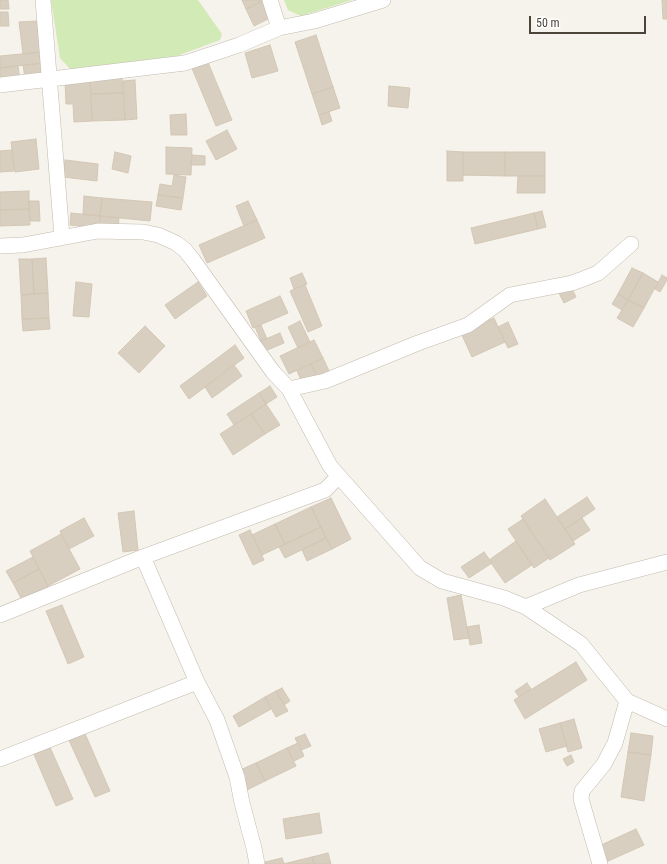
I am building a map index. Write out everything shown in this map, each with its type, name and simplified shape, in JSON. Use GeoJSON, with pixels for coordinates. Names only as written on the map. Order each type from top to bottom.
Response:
{"type":"FeatureCollection","features":[{"type":"Feature","properties":{"kind":"street"},"geometry":{"type":"LineString","coordinates":[[43,0],[62,236]]}},
{"type":"Feature","properties":{"kind":"street"},"geometry":{"type":"LineString","coordinates":[[270,0],[279,28]]}},
{"type":"Feature","properties":{"kind":"street"},"geometry":{"type":"LineString","coordinates":[[0,85],[185,63],[239,45],[279,28],[314,21],[383,0]]}},
{"type":"Feature","properties":{"kind":"street"},"geometry":{"type":"LineString","coordinates":[[0,246],[22,245],[98,230],[143,232],[158,235],[176,243],[185,250],[193,260],[273,372],[289,389],[330,466],[338,477],[420,568],[442,581],[504,598],[526,607],[581,644],[627,701],[667,718]]}},
{"type":"Feature","properties":{"kind":"street"},"geometry":{"type":"LineString","coordinates":[[289,389],[326,382],[418,343],[468,325],[510,295],[572,283],[598,273],[631,244]]}},
{"type":"Feature","properties":{"kind":"street"},"geometry":{"type":"LineString","coordinates":[[0,615],[143,557],[325,490],[338,477]]}},
{"type":"Feature","properties":{"kind":"street"},"geometry":{"type":"LineString","coordinates":[[143,557],[197,682],[217,720],[238,777],[242,803],[254,848],[256,864]]}},
{"type":"Feature","properties":{"kind":"street"},"geometry":{"type":"LineString","coordinates":[[526,607],[579,585],[667,562]]}},
{"type":"Feature","properties":{"kind":"street"},"geometry":{"type":"LineString","coordinates":[[0,759],[197,682]]}},
{"type":"Feature","properties":{"kind":"street"},"geometry":{"type":"LineString","coordinates":[[600,864],[581,799],[582,791],[604,764],[615,743],[627,701]]}},
{"type":"Feature","properties":{"kind":"green space"},"geometry":{"type":"Polygon","coordinates":[[[51,0],[198,0],[222,34],[220,40],[177,56],[71,70],[60,58],[51,0]]]}},
{"type":"Feature","properties":{"kind":"green space"},"geometry":{"type":"Polygon","coordinates":[[[284,0],[352,0],[301,16],[288,10],[284,0]]]}},
{"type":"Feature","properties":{"kind":"building"},"geometry":{"type":"Polygon","coordinates":[[[0,0],[8,0],[9,9],[0,9],[0,0]]]}},
{"type":"Feature","properties":{"kind":"building"},"geometry":{"type":"Polygon","coordinates":[[[242,0],[264,0],[246,9],[242,0]]]}},
{"type":"Feature","properties":{"kind":"building"},"geometry":{"type":"Polygon","coordinates":[[[264,0],[272,17],[254,26],[246,9],[264,0]]]}},
{"type":"Feature","properties":{"kind":"building"},"geometry":{"type":"Polygon","coordinates":[[[662,0],[667,0],[667,19],[663,19],[662,0]]]}},
{"type":"Feature","properties":{"kind":"building"},"geometry":{"type":"Polygon","coordinates":[[[0,12],[8,12],[9,26],[0,26],[0,12]]]}},
{"type":"Feature","properties":{"kind":"building"},"geometry":{"type":"Polygon","coordinates":[[[38,21],[42,52],[23,54],[19,22],[38,21]]]}},
{"type":"Feature","properties":{"kind":"building"},"geometry":{"type":"Polygon","coordinates":[[[316,35],[333,87],[312,94],[295,42],[316,35]]]}},
{"type":"Feature","properties":{"kind":"building"},"geometry":{"type":"Polygon","coordinates":[[[270,45],[278,71],[252,78],[245,53],[270,45]]]}},
{"type":"Feature","properties":{"kind":"building"},"geometry":{"type":"Polygon","coordinates":[[[42,52],[43,63],[0,68],[0,56],[42,52]]]}},
{"type":"Feature","properties":{"kind":"building"},"geometry":{"type":"Polygon","coordinates":[[[207,60],[232,120],[216,126],[191,66],[207,60]]]}},
{"type":"Feature","properties":{"kind":"building"},"geometry":{"type":"Polygon","coordinates":[[[43,63],[44,76],[25,78],[23,65],[43,63]]]}},
{"type":"Feature","properties":{"kind":"building"},"geometry":{"type":"Polygon","coordinates":[[[18,66],[20,80],[0,82],[0,68],[18,66]]]}},
{"type":"Feature","properties":{"kind":"building"},"geometry":{"type":"Polygon","coordinates":[[[122,78],[123,93],[91,94],[90,79],[122,78]]]}},
{"type":"Feature","properties":{"kind":"building"},"geometry":{"type":"Polygon","coordinates":[[[90,79],[92,121],[74,122],[73,104],[66,104],[65,81],[90,79]]]}},
{"type":"Feature","properties":{"kind":"building"},"geometry":{"type":"Polygon","coordinates":[[[135,80],[137,119],[125,120],[123,81],[135,80]]]}},
{"type":"Feature","properties":{"kind":"building"},"geometry":{"type":"Polygon","coordinates":[[[389,86],[410,88],[408,108],[388,106],[389,86]]]}},
{"type":"Feature","properties":{"kind":"building"},"geometry":{"type":"Polygon","coordinates":[[[333,87],[340,108],[319,115],[312,94],[333,87]]]}},
{"type":"Feature","properties":{"kind":"building"},"geometry":{"type":"Polygon","coordinates":[[[123,93],[125,120],[92,121],[91,94],[123,93]]]}},
{"type":"Feature","properties":{"kind":"building"},"geometry":{"type":"Polygon","coordinates":[[[329,112],[332,121],[322,125],[319,115],[329,112]]]}},
{"type":"Feature","properties":{"kind":"building"},"geometry":{"type":"Polygon","coordinates":[[[186,114],[187,135],[171,135],[170,115],[186,114]]]}},
{"type":"Feature","properties":{"kind":"building"},"geometry":{"type":"Polygon","coordinates":[[[227,130],[237,149],[216,160],[206,141],[227,130]]]}},
{"type":"Feature","properties":{"kind":"building"},"geometry":{"type":"Polygon","coordinates":[[[36,139],[39,169],[15,172],[11,142],[36,139]]]}},
{"type":"Feature","properties":{"kind":"building"},"geometry":{"type":"Polygon","coordinates":[[[166,147],[192,148],[191,175],[166,174],[166,147]]]}},
{"type":"Feature","properties":{"kind":"building"},"geometry":{"type":"Polygon","coordinates":[[[12,150],[14,171],[0,172],[0,151],[12,150]]]}},
{"type":"Feature","properties":{"kind":"building"},"geometry":{"type":"Polygon","coordinates":[[[447,151],[463,152],[463,181],[447,181],[447,151]]]}},
{"type":"Feature","properties":{"kind":"building"},"geometry":{"type":"Polygon","coordinates":[[[115,152],[131,156],[128,173],[112,169],[115,152]]]}},
{"type":"Feature","properties":{"kind":"building"},"geometry":{"type":"Polygon","coordinates":[[[463,152],[505,152],[505,176],[463,175],[463,152]]]}},
{"type":"Feature","properties":{"kind":"building"},"geometry":{"type":"Polygon","coordinates":[[[505,152],[545,152],[545,176],[505,176],[505,152]]]}},
{"type":"Feature","properties":{"kind":"building"},"geometry":{"type":"Polygon","coordinates":[[[192,155],[205,156],[205,165],[191,165],[192,155]]]}},
{"type":"Feature","properties":{"kind":"building"},"geometry":{"type":"Polygon","coordinates":[[[65,160],[98,164],[97,181],[63,177],[65,160]]]}},
{"type":"Feature","properties":{"kind":"building"},"geometry":{"type":"Polygon","coordinates":[[[174,175],[186,177],[183,198],[158,195],[160,184],[172,186],[174,175]]]}},
{"type":"Feature","properties":{"kind":"building"},"geometry":{"type":"Polygon","coordinates":[[[518,176],[545,176],[545,193],[517,193],[518,176]]]}},
{"type":"Feature","properties":{"kind":"building"},"geometry":{"type":"Polygon","coordinates":[[[29,191],[29,209],[0,210],[0,192],[29,191]]]}},
{"type":"Feature","properties":{"kind":"building"},"geometry":{"type":"Polygon","coordinates":[[[158,195],[183,198],[181,210],[156,206],[158,195]]]}},
{"type":"Feature","properties":{"kind":"building"},"geometry":{"type":"Polygon","coordinates":[[[84,196],[102,198],[100,216],[83,214],[84,196]]]}},
{"type":"Feature","properties":{"kind":"building"},"geometry":{"type":"Polygon","coordinates":[[[102,198],[152,202],[150,221],[100,216],[102,198]]]}},
{"type":"Feature","properties":{"kind":"building"},"geometry":{"type":"Polygon","coordinates":[[[29,201],[39,201],[40,221],[30,221],[29,201]]]}},
{"type":"Feature","properties":{"kind":"building"},"geometry":{"type":"Polygon","coordinates":[[[248,201],[257,220],[244,226],[236,206],[248,201]]]}},
{"type":"Feature","properties":{"kind":"building"},"geometry":{"type":"Polygon","coordinates":[[[29,209],[30,225],[0,226],[0,210],[29,209]]]}},
{"type":"Feature","properties":{"kind":"building"},"geometry":{"type":"Polygon","coordinates":[[[542,211],[546,227],[538,229],[534,213],[542,211]]]}},
{"type":"Feature","properties":{"kind":"building"},"geometry":{"type":"Polygon","coordinates":[[[71,213],[100,216],[99,228],[70,225],[71,213]]]}},
{"type":"Feature","properties":{"kind":"building"},"geometry":{"type":"Polygon","coordinates":[[[534,213],[538,229],[475,244],[471,228],[534,213]]]}},
{"type":"Feature","properties":{"kind":"building"},"geometry":{"type":"Polygon","coordinates":[[[100,216],[119,218],[118,230],[99,228],[100,216]]]}},
{"type":"Feature","properties":{"kind":"building"},"geometry":{"type":"Polygon","coordinates":[[[257,220],[265,238],[207,263],[199,245],[257,220]]]}},
{"type":"Feature","properties":{"kind":"building"},"geometry":{"type":"Polygon","coordinates":[[[46,258],[48,293],[34,294],[32,259],[46,258]]]}},
{"type":"Feature","properties":{"kind":"building"},"geometry":{"type":"Polygon","coordinates":[[[19,259],[32,259],[34,294],[21,295],[19,259]]]}},
{"type":"Feature","properties":{"kind":"building"},"geometry":{"type":"Polygon","coordinates":[[[632,268],[643,273],[628,300],[618,294],[632,268]]]}},
{"type":"Feature","properties":{"kind":"building"},"geometry":{"type":"Polygon","coordinates":[[[302,273],[307,284],[294,289],[290,278],[302,273]]]}},
{"type":"Feature","properties":{"kind":"building"},"geometry":{"type":"Polygon","coordinates":[[[643,273],[658,282],[644,308],[628,300],[643,273]]]}},
{"type":"Feature","properties":{"kind":"building"},"geometry":{"type":"Polygon","coordinates":[[[662,275],[667,278],[667,280],[660,292],[655,289],[662,275]]]}},
{"type":"Feature","properties":{"kind":"building"},"geometry":{"type":"Polygon","coordinates":[[[76,282],[92,284],[89,317],[73,316],[76,282]]]}},
{"type":"Feature","properties":{"kind":"building"},"geometry":{"type":"Polygon","coordinates":[[[198,282],[207,296],[175,319],[165,305],[198,282]]]}},
{"type":"Feature","properties":{"kind":"building"},"geometry":{"type":"Polygon","coordinates":[[[305,285],[322,326],[308,332],[290,291],[305,285]]]}},
{"type":"Feature","properties":{"kind":"building"},"geometry":{"type":"Polygon","coordinates":[[[570,285],[576,297],[564,303],[558,291],[570,285]]]}},
{"type":"Feature","properties":{"kind":"building"},"geometry":{"type":"Polygon","coordinates":[[[48,293],[49,318],[22,319],[21,295],[48,293]]]}},
{"type":"Feature","properties":{"kind":"building"},"geometry":{"type":"Polygon","coordinates":[[[618,294],[628,300],[622,310],[612,304],[618,294]]]}},
{"type":"Feature","properties":{"kind":"building"},"geometry":{"type":"Polygon","coordinates":[[[280,296],[288,313],[253,328],[246,311],[280,296]]]}},
{"type":"Feature","properties":{"kind":"building"},"geometry":{"type":"Polygon","coordinates":[[[628,300],[644,308],[633,327],[617,318],[628,300]]]}},
{"type":"Feature","properties":{"kind":"building"},"geometry":{"type":"Polygon","coordinates":[[[49,318],[50,329],[23,331],[22,319],[49,318]]]}},
{"type":"Feature","properties":{"kind":"building"},"geometry":{"type":"Polygon","coordinates":[[[494,318],[505,342],[472,357],[461,333],[494,318]]]}},
{"type":"Feature","properties":{"kind":"building"},"geometry":{"type":"Polygon","coordinates":[[[300,321],[310,342],[298,348],[288,327],[300,321]]]}},
{"type":"Feature","properties":{"kind":"building"},"geometry":{"type":"Polygon","coordinates":[[[508,322],[518,344],[508,348],[498,327],[508,322]]]}},
{"type":"Feature","properties":{"kind":"building"},"geometry":{"type":"Polygon","coordinates":[[[261,325],[267,339],[261,341],[255,327],[261,325]]]}},
{"type":"Feature","properties":{"kind":"building"},"geometry":{"type":"Polygon","coordinates":[[[145,326],[165,346],[139,373],[118,353],[145,326]]]}},
{"type":"Feature","properties":{"kind":"building"},"geometry":{"type":"Polygon","coordinates":[[[280,333],[284,343],[265,351],[261,341],[280,333]]]}},
{"type":"Feature","properties":{"kind":"building"},"geometry":{"type":"Polygon","coordinates":[[[314,340],[323,358],[289,374],[280,356],[314,340]]]}},
{"type":"Feature","properties":{"kind":"building"},"geometry":{"type":"Polygon","coordinates":[[[235,345],[244,358],[189,399],[180,386],[235,345]]]}},
{"type":"Feature","properties":{"kind":"building"},"geometry":{"type":"Polygon","coordinates":[[[323,358],[330,373],[318,379],[311,364],[323,358]]]}},
{"type":"Feature","properties":{"kind":"building"},"geometry":{"type":"Polygon","coordinates":[[[311,364],[316,375],[302,382],[297,371],[311,364]]]}},
{"type":"Feature","properties":{"kind":"building"},"geometry":{"type":"Polygon","coordinates":[[[234,365],[242,376],[212,398],[205,387],[234,365]]]}},
{"type":"Feature","properties":{"kind":"building"},"geometry":{"type":"Polygon","coordinates":[[[270,386],[277,397],[266,404],[259,393],[270,386]]]}},
{"type":"Feature","properties":{"kind":"building"},"geometry":{"type":"Polygon","coordinates":[[[259,393],[266,404],[234,425],[227,414],[259,393]]]}},
{"type":"Feature","properties":{"kind":"building"},"geometry":{"type":"Polygon","coordinates":[[[266,404],[280,425],[265,434],[251,414],[266,404]]]}},
{"type":"Feature","properties":{"kind":"building"},"geometry":{"type":"Polygon","coordinates":[[[251,414],[265,434],[233,455],[220,434],[251,414]]]}},
{"type":"Feature","properties":{"kind":"building"},"geometry":{"type":"Polygon","coordinates":[[[587,497],[595,509],[565,529],[557,517],[587,497]]]}},
{"type":"Feature","properties":{"kind":"building"},"geometry":{"type":"Polygon","coordinates":[[[331,498],[351,539],[332,549],[311,507],[331,498]]]}},
{"type":"Feature","properties":{"kind":"building"},"geometry":{"type":"Polygon","coordinates":[[[545,499],[575,544],[550,560],[521,516],[545,499]]]}},
{"type":"Feature","properties":{"kind":"building"},"geometry":{"type":"Polygon","coordinates":[[[311,507],[321,527],[285,544],[275,524],[311,507]]]}},
{"type":"Feature","properties":{"kind":"building"},"geometry":{"type":"Polygon","coordinates":[[[134,511],[138,550],[123,552],[118,513],[134,511]]]}},
{"type":"Feature","properties":{"kind":"building"},"geometry":{"type":"Polygon","coordinates":[[[84,518],[94,536],[69,549],[60,531],[84,518]]]}},
{"type":"Feature","properties":{"kind":"building"},"geometry":{"type":"Polygon","coordinates":[[[582,518],[590,530],[573,541],[565,529],[582,518]]]}},
{"type":"Feature","properties":{"kind":"building"},"geometry":{"type":"Polygon","coordinates":[[[523,519],[549,558],[534,568],[508,529],[523,519]]]}},
{"type":"Feature","properties":{"kind":"building"},"geometry":{"type":"Polygon","coordinates":[[[275,524],[285,544],[262,555],[252,535],[275,524]]]}},
{"type":"Feature","properties":{"kind":"building"},"geometry":{"type":"Polygon","coordinates":[[[321,527],[326,538],[285,558],[279,547],[321,527]]]}},
{"type":"Feature","properties":{"kind":"building"},"geometry":{"type":"Polygon","coordinates":[[[250,530],[264,560],[253,565],[239,535],[250,530]]]}},
{"type":"Feature","properties":{"kind":"building"},"geometry":{"type":"Polygon","coordinates":[[[61,534],[80,569],[48,586],[30,551],[61,534]]]}},
{"type":"Feature","properties":{"kind":"building"},"geometry":{"type":"Polygon","coordinates":[[[326,538],[332,549],[307,561],[302,550],[326,538]]]}},
{"type":"Feature","properties":{"kind":"building"},"geometry":{"type":"Polygon","coordinates":[[[516,541],[532,565],[505,583],[489,560],[516,541]]]}},
{"type":"Feature","properties":{"kind":"building"},"geometry":{"type":"Polygon","coordinates":[[[484,552],[492,563],[469,578],[461,567],[484,552]]]}},
{"type":"Feature","properties":{"kind":"building"},"geometry":{"type":"Polygon","coordinates":[[[33,557],[39,569],[13,583],[6,571],[33,557]]]}},
{"type":"Feature","properties":{"kind":"building"},"geometry":{"type":"Polygon","coordinates":[[[39,569],[48,586],[22,600],[13,583],[39,569]]]}},
{"type":"Feature","properties":{"kind":"building"},"geometry":{"type":"Polygon","coordinates":[[[461,595],[469,638],[454,640],[447,598],[461,595]]]}},
{"type":"Feature","properties":{"kind":"building"},"geometry":{"type":"Polygon","coordinates":[[[62,605],[84,657],[68,664],[46,611],[62,605]]]}},
{"type":"Feature","properties":{"kind":"building"},"geometry":{"type":"Polygon","coordinates":[[[479,625],[482,643],[470,645],[467,627],[479,625]]]}},
{"type":"Feature","properties":{"kind":"building"},"geometry":{"type":"Polygon","coordinates":[[[576,662],[587,680],[525,719],[514,700],[576,662]]]}},
{"type":"Feature","properties":{"kind":"building"},"geometry":{"type":"Polygon","coordinates":[[[527,683],[531,689],[519,697],[515,691],[527,683]]]}},
{"type":"Feature","properties":{"kind":"building"},"geometry":{"type":"Polygon","coordinates":[[[282,688],[290,701],[284,705],[276,691],[282,688]]]}},
{"type":"Feature","properties":{"kind":"building"},"geometry":{"type":"Polygon","coordinates":[[[276,691],[288,711],[276,717],[265,697],[276,691]]]}},
{"type":"Feature","properties":{"kind":"building"},"geometry":{"type":"Polygon","coordinates":[[[265,697],[271,709],[239,727],[233,716],[265,697]]]}},
{"type":"Feature","properties":{"kind":"building"},"geometry":{"type":"Polygon","coordinates":[[[574,719],[582,748],[568,752],[560,723],[574,719]]]}},
{"type":"Feature","properties":{"kind":"building"},"geometry":{"type":"Polygon","coordinates":[[[560,723],[567,746],[546,752],[539,729],[560,723]]]}},
{"type":"Feature","properties":{"kind":"building"},"geometry":{"type":"Polygon","coordinates":[[[83,729],[110,791],[95,797],[67,736],[83,729]]]}},
{"type":"Feature","properties":{"kind":"building"},"geometry":{"type":"Polygon","coordinates":[[[631,733],[653,736],[651,755],[628,752],[631,733]]]}},
{"type":"Feature","properties":{"kind":"building"},"geometry":{"type":"Polygon","coordinates":[[[305,734],[311,746],[301,750],[295,738],[305,734]]]}},
{"type":"Feature","properties":{"kind":"building"},"geometry":{"type":"Polygon","coordinates":[[[298,743],[304,756],[294,761],[287,748],[298,743]]]}},
{"type":"Feature","properties":{"kind":"building"},"geometry":{"type":"Polygon","coordinates":[[[49,745],[73,799],[56,806],[33,752],[49,745]]]}},
{"type":"Feature","properties":{"kind":"building"},"geometry":{"type":"Polygon","coordinates":[[[287,748],[296,766],[265,781],[256,763],[287,748]]]}},
{"type":"Feature","properties":{"kind":"building"},"geometry":{"type":"Polygon","coordinates":[[[628,752],[651,755],[644,801],[621,797],[628,752]]]}},
{"type":"Feature","properties":{"kind":"building"},"geometry":{"type":"Polygon","coordinates":[[[571,755],[574,762],[567,766],[563,759],[571,755]]]}},
{"type":"Feature","properties":{"kind":"building"},"geometry":{"type":"Polygon","coordinates":[[[256,763],[265,781],[247,790],[238,771],[256,763]]]}},
{"type":"Feature","properties":{"kind":"building"},"geometry":{"type":"Polygon","coordinates":[[[319,813],[322,833],[286,839],[283,819],[319,813]]]}},
{"type":"Feature","properties":{"kind":"building"},"geometry":{"type":"Polygon","coordinates":[[[636,829],[644,845],[606,862],[599,846],[636,829]]]}},
{"type":"Feature","properties":{"kind":"building"},"geometry":{"type":"Polygon","coordinates":[[[328,853],[331,864],[314,864],[312,857],[328,853]]]}},
{"type":"Feature","properties":{"kind":"building"},"geometry":{"type":"Polygon","coordinates":[[[312,857],[314,864],[283,864],[312,857]]]}},
{"type":"Feature","properties":{"kind":"building"},"geometry":{"type":"Polygon","coordinates":[[[282,858],[284,864],[265,864],[265,862],[282,858]]]}}]}
